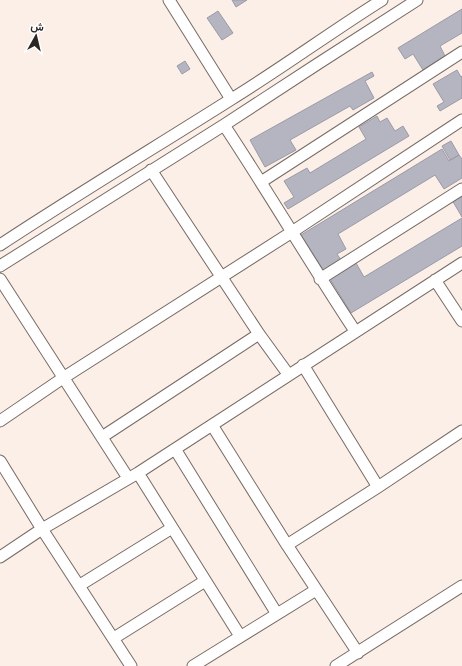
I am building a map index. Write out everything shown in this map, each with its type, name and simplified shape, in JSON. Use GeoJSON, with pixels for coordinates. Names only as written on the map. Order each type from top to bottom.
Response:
{"type":"FeatureCollection","features":[{"type":"Feature","properties":{"kind":"street"},"geometry":{"type":"LineString","coordinates":[[169,0],[231,99]]}},
{"type":"Feature","properties":{"kind":"street"},"geometry":{"type":"LineString","coordinates":[[0,245],[100,180],[231,99],[340,26],[382,0]]}},
{"type":"Feature","properties":{"kind":"street"},"geometry":{"type":"LineString","coordinates":[[0,266],[224,125],[319,62],[417,0]]}},
{"type":"Feature","properties":{"kind":"street"},"geometry":{"type":"LineString","coordinates":[[261,182],[462,52]]}},
{"type":"Feature","properties":{"kind":"street"},"geometry":{"type":"LineString","coordinates":[[0,421],[63,378],[292,232],[462,120]]}},
{"type":"Feature","properties":{"kind":"street"},"geometry":{"type":"LineString","coordinates":[[224,125],[261,182],[320,279],[355,331]]}},
{"type":"Feature","properties":{"kind":"street"},"geometry":{"type":"LineString","coordinates":[[151,170],[259,334],[288,374]]}},
{"type":"Feature","properties":{"kind":"street"},"geometry":{"type":"LineString","coordinates":[[320,279],[462,189]]}},
{"type":"Feature","properties":{"kind":"street"},"geometry":{"type":"LineString","coordinates":[[0,557],[42,529],[138,473],[288,374],[462,263]]}},
{"type":"Feature","properties":{"kind":"street"},"geometry":{"type":"LineString","coordinates":[[0,279],[128,478]]}},
{"type":"Feature","properties":{"kind":"street"},"geometry":{"type":"LineString","coordinates":[[435,280],[462,321]]}},
{"type":"Feature","properties":{"kind":"street"},"geometry":{"type":"LineString","coordinates":[[102,437],[259,334]]}},
{"type":"Feature","properties":{"kind":"street"},"geometry":{"type":"LineString","coordinates":[[303,365],[378,487]]}},
{"type":"Feature","properties":{"kind":"street"},"geometry":{"type":"LineString","coordinates":[[212,425],[287,545],[358,653]]}},
{"type":"Feature","properties":{"kind":"street"},"geometry":{"type":"LineString","coordinates":[[287,545],[462,431]]}},
{"type":"Feature","properties":{"kind":"street"},"geometry":{"type":"LineString","coordinates":[[175,449],[277,614]]}},
{"type":"Feature","properties":{"kind":"street"},"geometry":{"type":"LineString","coordinates":[[0,461],[42,529],[132,666]]}},
{"type":"Feature","properties":{"kind":"street"},"geometry":{"type":"LineString","coordinates":[[138,473],[240,636]]}},
{"type":"Feature","properties":{"kind":"street"},"geometry":{"type":"LineString","coordinates":[[80,585],[172,528]]}},
{"type":"Feature","properties":{"kind":"street"},"geometry":{"type":"LineString","coordinates":[[114,638],[205,581]]}},
{"type":"Feature","properties":{"kind":"street"},"geometry":{"type":"LineString","coordinates":[[336,666],[462,586]]}},
{"type":"Feature","properties":{"kind":"street"},"geometry":{"type":"LineString","coordinates":[[193,666],[316,590]]}},
{"type":"Feature","properties":{"kind":"building"},"geometry":{"type":"Polygon","coordinates":[[[232,0],[247,0],[236,7],[232,0]]]}},
{"type":"Feature","properties":{"kind":"building"},"geometry":{"type":"Polygon","coordinates":[[[462,9],[462,33],[440,46],[445,56],[423,70],[413,54],[405,59],[398,48],[462,9]]]}},
{"type":"Feature","properties":{"kind":"building"},"geometry":{"type":"Polygon","coordinates":[[[218,11],[233,33],[222,40],[207,18],[218,11]]]}},
{"type":"Feature","properties":{"kind":"building"},"geometry":{"type":"Polygon","coordinates":[[[185,61],[190,69],[182,74],[177,66],[185,61]]]}},
{"type":"Feature","properties":{"kind":"building"},"geometry":{"type":"Polygon","coordinates":[[[457,70],[461,77],[462,76],[462,98],[440,111],[437,106],[444,102],[433,84],[457,70]]]}},
{"type":"Feature","properties":{"kind":"building"},"geometry":{"type":"Polygon","coordinates":[[[372,72],[374,76],[365,81],[374,98],[353,110],[350,106],[290,140],[296,150],[265,167],[250,140],[372,72]]]}},
{"type":"Feature","properties":{"kind":"building"},"geometry":{"type":"Polygon","coordinates":[[[377,116],[380,122],[387,118],[395,131],[403,126],[409,136],[288,209],[284,203],[294,197],[284,181],[307,168],[310,173],[366,139],[359,127],[377,116]]]}},
{"type":"Feature","properties":{"kind":"building"},"geometry":{"type":"Polygon","coordinates":[[[451,141],[459,155],[450,160],[442,146],[451,141]]]}},
{"type":"Feature","properties":{"kind":"building"},"geometry":{"type":"Polygon","coordinates":[[[442,149],[449,161],[459,155],[462,159],[462,178],[444,189],[435,175],[338,234],[346,249],[337,254],[341,260],[324,271],[301,235],[442,149]]]}},
{"type":"Feature","properties":{"kind":"building"},"geometry":{"type":"Polygon","coordinates":[[[462,194],[462,217],[452,200],[462,194]]]}},
{"type":"Feature","properties":{"kind":"building"},"geometry":{"type":"Polygon","coordinates":[[[462,218],[462,246],[351,313],[330,279],[356,263],[364,277],[462,218]]]}}]}
